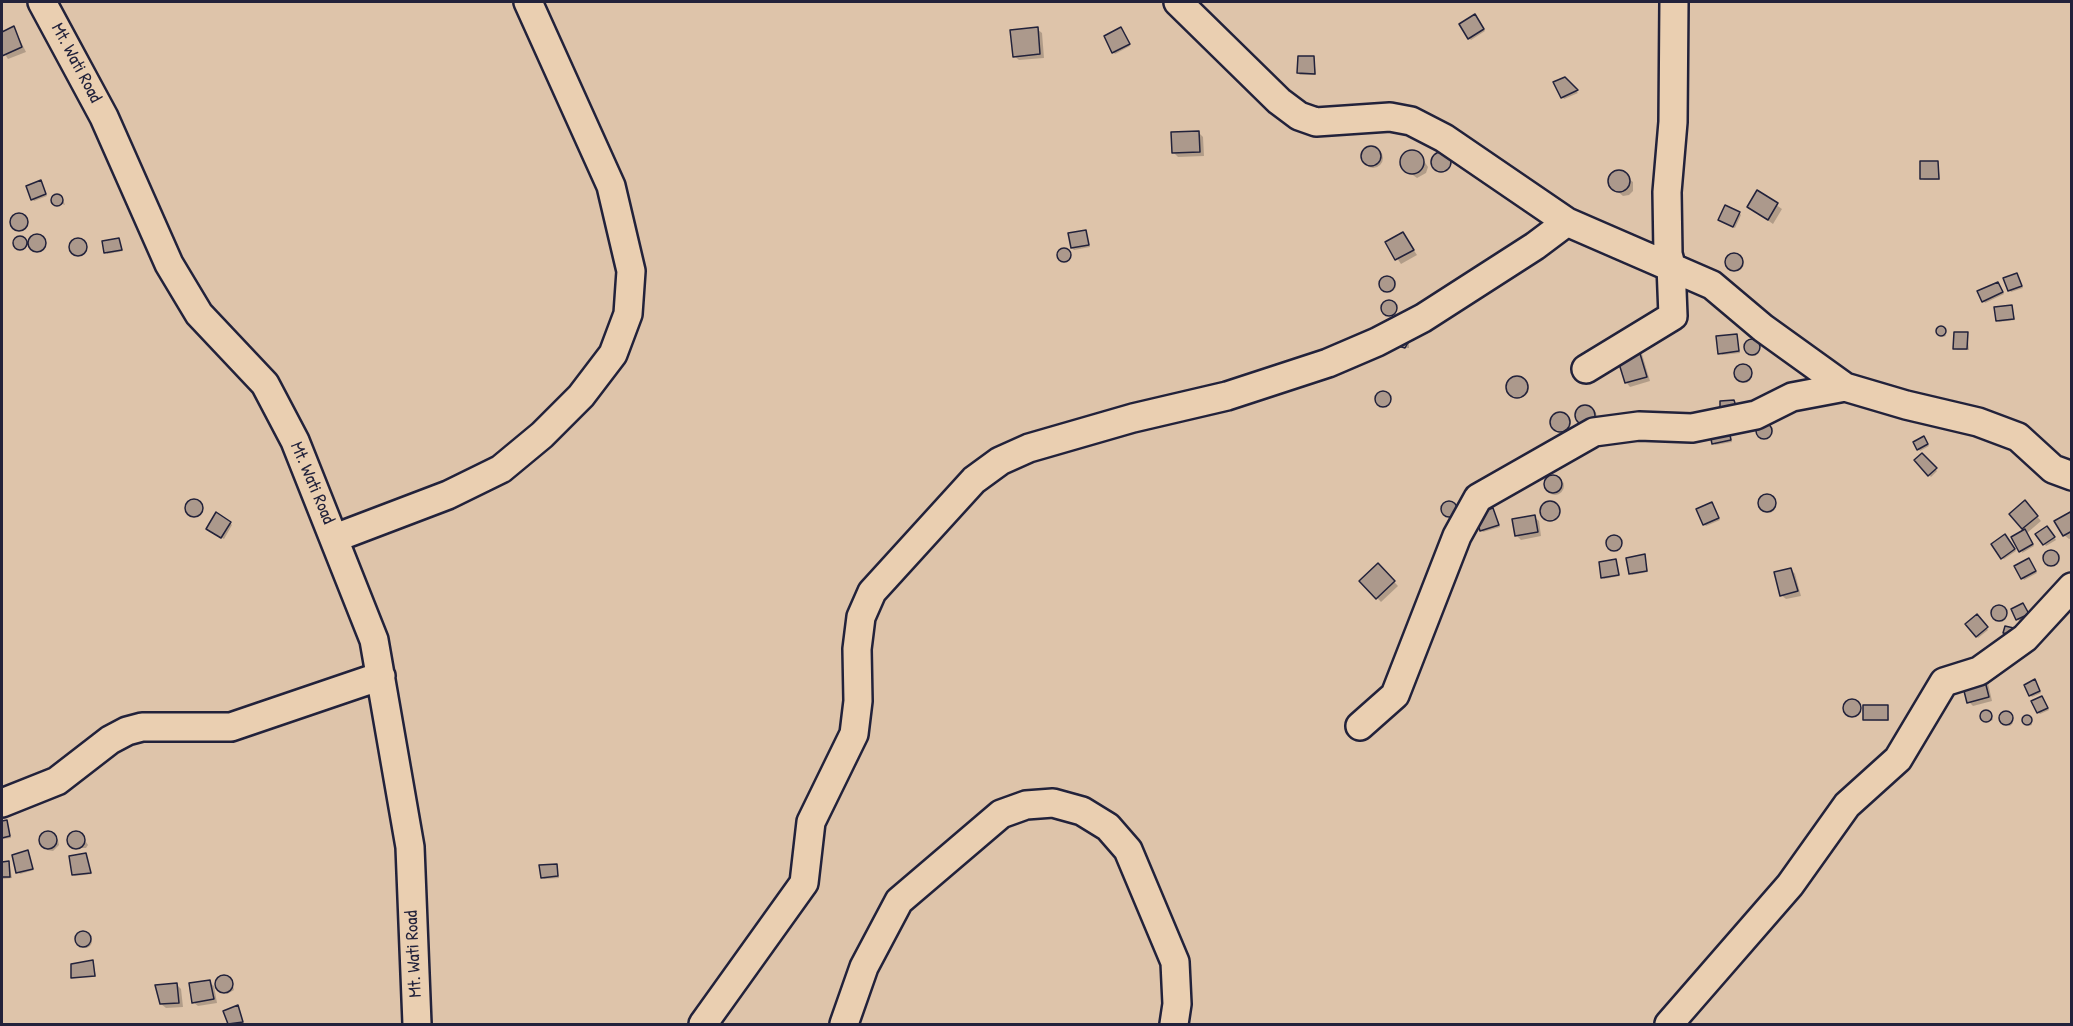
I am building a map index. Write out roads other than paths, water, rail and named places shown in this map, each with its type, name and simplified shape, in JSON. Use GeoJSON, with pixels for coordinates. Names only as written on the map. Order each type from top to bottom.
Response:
{"type":"FeatureCollection","features":[{"type":"Feature","properties":{"kind":"street","name":"Mt. Wati Road"},"geometry":{"type":"LineString","coordinates":[[42,2],[104,117],[169,264],[199,314],[264,384],[295,441],[374,640],[410,847],[417,1024]]}},
{"type":"Feature","properties":{"kind":"street"},"geometry":{"type":"LineString","coordinates":[[335,538],[448,495],[501,469],[542,435],[581,396],[613,354],[628,314],[631,271],[611,186],[528,2]]}},
{"type":"Feature","properties":{"kind":"street"},"geometry":{"type":"LineString","coordinates":[[1178,2],[1279,101],[1299,116],[1316,122],[1390,117],[1411,121],[1444,138],[1567,222],[1712,285],[1763,328],[1845,387],[1906,405],[1978,422],[2018,437],[2053,469],[2072,476]]}},
{"type":"Feature","properties":{"kind":"street"},"geometry":{"type":"LineString","coordinates":[[1586,369],[1673,316],[1671,266],[1668,254],[1668,192],[1673,122],[1674,2]]}},
{"type":"Feature","properties":{"kind":"street"},"geometry":{"type":"LineString","coordinates":[[703,1024],[804,883],[811,822],[854,734],[858,701],[857,649],[861,617],[872,592],[974,480],[1000,461],[1029,448],[1284,379],[1377,342],[1423,318],[1535,246],[1567,222]]}},
{"type":"Feature","properties":{"kind":"street"},"geometry":{"type":"LineString","coordinates":[[1360,726],[1395,695],[1457,536],[1478,498],[1594,432],[1639,426],[1692,428],[1756,415],[1792,397],[1845,387]]}},
{"type":"Feature","properties":{"kind":"street"},"geometry":{"type":"LineString","coordinates":[[1670,1024],[1790,885],[1847,805],[1898,759],[1944,682],[1979,671],[2025,638],[2072,587]]}},
{"type":"Feature","properties":{"kind":"street"},"geometry":{"type":"LineString","coordinates":[[2,803],[57,781],[110,740],[128,731],[142,727],[231,727],[381,676]]}},
{"type":"Feature","properties":{"kind":"street"},"geometry":{"type":"LineString","coordinates":[[844,1024],[864,967],[899,901],[1001,814],[1026,805],[1053,803],[1082,811],[1108,827],[1128,850],[1175,962],[1177,1004],[1174,1024]]}}]}
